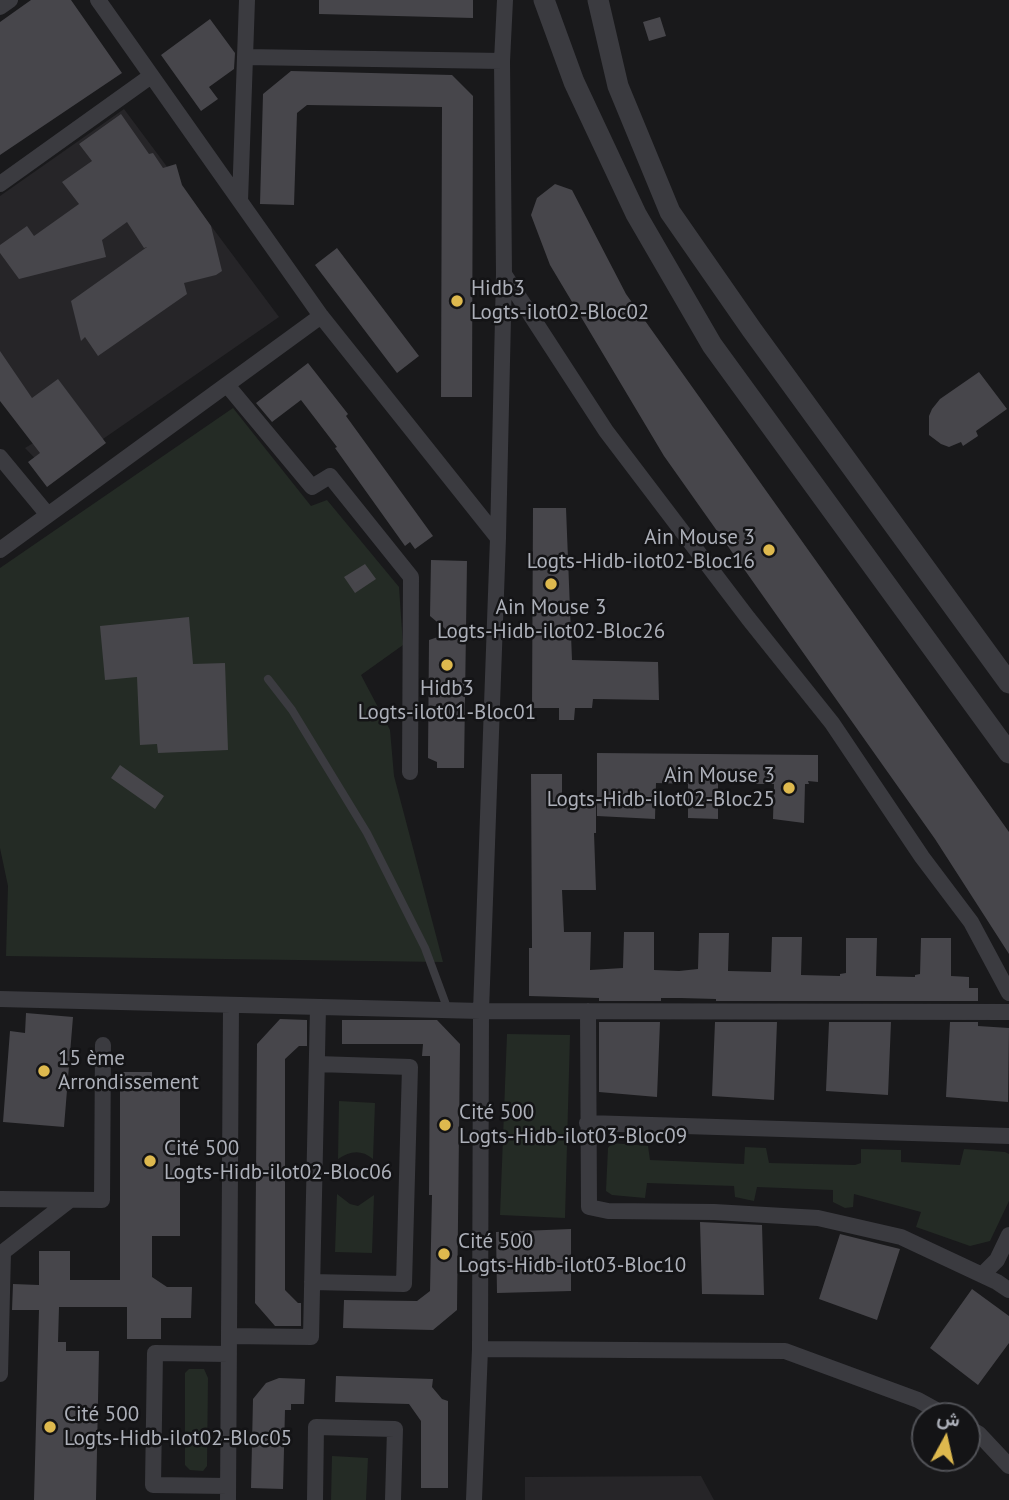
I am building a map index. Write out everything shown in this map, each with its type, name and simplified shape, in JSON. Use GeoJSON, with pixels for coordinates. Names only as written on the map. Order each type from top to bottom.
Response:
{"type":"FeatureCollection","features":[{"type":"Feature","properties":{"kind":"street"},"geometry":{"type":"LineString","coordinates":[[0,7],[10,0]]}},
{"type":"Feature","properties":{"kind":"street"},"geometry":{"type":"LineString","coordinates":[[98,0],[321,316],[498,538]]}},
{"type":"Feature","properties":{"kind":"street"},"geometry":{"type":"LineString","coordinates":[[240,201],[247,0]]}},
{"type":"Feature","properties":{"kind":"street"},"geometry":{"type":"LineString","coordinates":[[474,1500],[480,1349],[481,1011],[498,538],[504,274],[502,61],[505,0]]}},
{"type":"Feature","properties":{"kind":"street"},"geometry":{"type":"LineString","coordinates":[[544,0],[574,82],[636,214],[712,345],[1009,752]]}},
{"type":"Feature","properties":{"kind":"street"},"geometry":{"type":"LineString","coordinates":[[598,0],[618,86],[670,212],[752,330],[1009,683]]}},
{"type":"Feature","properties":{"kind":"street"},"geometry":{"type":"LineString","coordinates":[[245,57],[502,61]]}},
{"type":"Feature","properties":{"kind":"street"},"geometry":{"type":"LineString","coordinates":[[0,184],[151,76]]}},
{"type":"Feature","properties":{"kind":"street"},"geometry":{"type":"LineString","coordinates":[[504,274],[607,430],[748,618],[832,723],[922,857],[971,922],[1009,993]]}},
{"type":"Feature","properties":{"kind":"street"},"geometry":{"type":"LineString","coordinates":[[0,550],[321,316]]}},
{"type":"Feature","properties":{"kind":"street"},"geometry":{"type":"LineString","coordinates":[[227,385],[312,487],[330,476],[411,577],[410,772]]}},
{"type":"Feature","properties":{"kind":"street"},"geometry":{"type":"LineString","coordinates":[[0,457],[48,515]]}},
{"type":"Feature","properties":{"kind":"street"},"geometry":{"type":"LineString","coordinates":[[0,999],[481,1011],[1009,1012]]}},
{"type":"Feature","properties":{"kind":"street"},"geometry":{"type":"LineString","coordinates":[[229,1354],[155,1353],[153,1485],[228,1493],[229,1354],[231,1005]]}},
{"type":"Feature","properties":{"kind":"street"},"geometry":{"type":"LineString","coordinates":[[229,1336],[311,1337],[318,1007]]}},
{"type":"Feature","properties":{"kind":"street"},"geometry":{"type":"LineString","coordinates":[[588,1011],[589,1207],[608,1211],[714,1212],[818,1218],[901,1237],[1009,1290]]}},
{"type":"Feature","properties":{"kind":"street"},"geometry":{"type":"LineString","coordinates":[[0,1199],[102,1200],[103,1045]]}},
{"type":"Feature","properties":{"kind":"street"},"geometry":{"type":"LineString","coordinates":[[312,1282],[404,1284],[410,1067],[317,1064]]}},
{"type":"Feature","properties":{"kind":"street"},"geometry":{"type":"LineString","coordinates":[[587,1123],[1009,1136]]}},
{"type":"Feature","properties":{"kind":"street"},"geometry":{"type":"LineString","coordinates":[[0,1374],[3,1252],[70,1200]]}},
{"type":"Feature","properties":{"kind":"street"},"geometry":{"type":"LineString","coordinates":[[982,1275],[997,1260],[1009,1234]]}},
{"type":"Feature","properties":{"kind":"street"},"geometry":{"type":"LineString","coordinates":[[480,1349],[785,1351],[922,1402]]}},
{"type":"Feature","properties":{"kind":"street"},"geometry":{"type":"LineString","coordinates":[[315,1500],[316,1427],[395,1429],[393,1500]]}},
{"type":"Feature","properties":{"kind":"street"},"geometry":{"type":"LineString","coordinates":[[981,1436],[1009,1466]]}},
{"type":"Feature","properties":{"kind":"lane"},"geometry":{"type":"LineString","coordinates":[[268,679],[292,710],[367,833],[425,948],[448,1010]]}},
{"type":"Feature","properties":{"kind":"shaded area"},"geometry":{"type":"Polygon","coordinates":[[[124,109],[279,317],[51,475],[25,448],[35,442],[0,392],[0,196],[124,109]]]}},
{"type":"Feature","properties":{"kind":"shaded area"},"geometry":{"type":"Polygon","coordinates":[[[233,408],[311,506],[327,500],[399,587],[403,645],[361,675],[390,730],[394,776],[443,962],[6,956],[8,886],[0,848],[0,568],[233,408]]]}},
{"type":"Feature","properties":{"kind":"shaded area"},"geometry":{"type":"Polygon","coordinates":[[[507,1034],[570,1035],[565,1218],[500,1215],[507,1034]]]}},
{"type":"Feature","properties":{"kind":"shaded area"},"geometry":{"type":"Polygon","coordinates":[[[339,1101],[375,1103],[373,1159],[356,1152],[338,1159],[339,1101]]]}},
{"type":"Feature","properties":{"kind":"shaded area"},"geometry":{"type":"Polygon","coordinates":[[[612,1143],[648,1146],[650,1160],[744,1164],[745,1147],[766,1148],[769,1163],[855,1165],[861,1163],[861,1149],[901,1150],[901,1162],[960,1165],[964,1149],[1005,1152],[1009,1154],[1009,1201],[990,1241],[970,1246],[916,1227],[921,1212],[854,1194],[853,1207],[845,1208],[833,1202],[833,1190],[757,1187],[754,1201],[735,1197],[734,1186],[647,1183],[645,1198],[612,1195],[606,1191],[608,1148],[612,1143]]]}},
{"type":"Feature","properties":{"kind":"shaded area"},"geometry":{"type":"Polygon","coordinates":[[[337,1194],[350,1204],[358,1206],[374,1195],[372,1253],[335,1252],[337,1194]]]}},
{"type":"Feature","properties":{"kind":"shaded area"},"geometry":{"type":"Polygon","coordinates":[[[189,1369],[204,1369],[208,1378],[207,1466],[203,1471],[190,1470],[185,1465],[185,1373],[189,1369]]]}},
{"type":"Feature","properties":{"kind":"shaded area"},"geometry":{"type":"Polygon","coordinates":[[[332,1456],[368,1458],[366,1500],[331,1500],[332,1456]]]}},
{"type":"Feature","properties":{"kind":"shaded area"},"geometry":{"type":"Polygon","coordinates":[[[701,1476],[714,1500],[525,1500],[525,1477],[701,1476]]]}},
{"type":"Feature","properties":{"kind":"building"},"geometry":{"type":"Polygon","coordinates":[[[31,0],[71,0],[122,73],[0,155],[0,22],[31,0]]]}},
{"type":"Feature","properties":{"kind":"building"},"geometry":{"type":"Polygon","coordinates":[[[319,0],[473,0],[473,18],[319,14],[319,0]]]}},
{"type":"Feature","properties":{"kind":"building"},"geometry":{"type":"Polygon","coordinates":[[[660,17],[666,36],[649,41],[643,22],[660,17]]]}},
{"type":"Feature","properties":{"kind":"building"},"geometry":{"type":"Polygon","coordinates":[[[210,19],[235,53],[234,69],[209,87],[218,99],[201,111],[161,55],[210,19]]]}},
{"type":"Feature","properties":{"kind":"building","name":"Hidb3 Logts-ilot02-Bloc02"},"geometry":{"type":"Polygon","coordinates":[[[291,71],[452,75],[473,96],[472,397],[441,397],[442,107],[307,105],[297,113],[294,205],[260,204],[263,94],[291,71]]]}},
{"type":"Feature","properties":{"kind":"building"},"geometry":{"type":"Polygon","coordinates":[[[121,114],[149,154],[153,153],[163,168],[176,164],[182,185],[211,226],[222,271],[184,283],[187,294],[98,356],[85,337],[81,341],[71,301],[147,247],[144,248],[127,222],[102,240],[106,257],[19,279],[0,253],[0,245],[27,226],[34,236],[79,204],[62,182],[92,161],[79,144],[121,114]]]}},
{"type":"Feature","properties":{"kind":"building","name":"Ain Mouse 3 Logts-Hidb-ilot02-Bloc16"},"geometry":{"type":"Polygon","coordinates":[[[555,184],[572,190],[626,294],[1009,832],[1009,954],[935,839],[664,456],[550,265],[531,215],[537,198],[555,184]]]}},
{"type":"Feature","properties":{"kind":"building"},"geometry":{"type":"Polygon","coordinates":[[[337,248],[419,356],[397,373],[315,265],[337,248]]]}},
{"type":"Feature","properties":{"kind":"building"},"geometry":{"type":"Polygon","coordinates":[[[0,351],[32,398],[58,379],[106,443],[47,487],[28,462],[40,453],[0,401],[0,351]]]}},
{"type":"Feature","properties":{"kind":"building"},"geometry":{"type":"Polygon","coordinates":[[[308,363],[348,414],[346,416],[433,536],[415,549],[410,542],[405,546],[301,400],[272,422],[256,403],[308,363]]]}},
{"type":"Feature","properties":{"kind":"building"},"geometry":{"type":"Polygon","coordinates":[[[979,372],[1007,409],[976,431],[978,436],[963,446],[961,442],[949,447],[941,444],[929,435],[929,416],[932,409],[940,399],[979,372]]]}},
{"type":"Feature","properties":{"kind":"building","name":"Ain Mouse 3 Logts-Hidb-ilot02-Bloc26"},"geometry":{"type":"Polygon","coordinates":[[[533,508],[566,508],[572,660],[658,662],[659,700],[593,699],[592,708],[575,708],[574,720],[559,720],[559,708],[532,708],[533,508]]]}},
{"type":"Feature","properties":{"kind":"building","name":"Hidb3 Logts-ilot01-Bloc01"},"geometry":{"type":"Polygon","coordinates":[[[431,560],[467,561],[464,768],[437,768],[437,762],[428,758],[429,640],[450,633],[430,616],[431,560]]]}},
{"type":"Feature","properties":{"kind":"building"},"geometry":{"type":"Polygon","coordinates":[[[365,564],[376,579],[355,593],[344,577],[365,564]]]}},
{"type":"Feature","properties":{"kind":"building"},"geometry":{"type":"Polygon","coordinates":[[[189,617],[193,664],[225,663],[228,750],[158,753],[157,744],[140,745],[137,677],[105,680],[100,626],[189,617]]]}},
{"type":"Feature","properties":{"kind":"building","name":"Ain Mouse 3 Logts-Hidb-ilot02-Bloc25"},"geometry":{"type":"Polygon","coordinates":[[[597,753],[818,755],[818,782],[808,781],[809,784],[805,784],[804,823],[773,819],[774,784],[756,782],[718,782],[718,819],[688,818],[688,784],[656,783],[655,819],[597,816],[597,753]]]}},
{"type":"Feature","properties":{"kind":"building"},"geometry":{"type":"Polygon","coordinates":[[[120,765],[164,796],[155,809],[111,778],[120,765]]]}},
{"type":"Feature","properties":{"kind":"building"},"geometry":{"type":"Polygon","coordinates":[[[531,774],[562,774],[562,803],[596,802],[596,890],[562,890],[564,932],[591,932],[590,970],[623,968],[624,932],[654,932],[654,970],[679,971],[698,969],[699,933],[729,933],[728,971],[771,972],[772,937],[802,937],[801,975],[840,976],[846,973],[846,938],[877,938],[876,976],[915,977],[920,974],[921,938],[951,938],[951,976],[969,977],[969,988],[978,988],[978,1001],[716,1001],[661,998],[661,1001],[599,1001],[599,998],[529,996],[529,948],[532,948],[531,774]]]}},
{"type":"Feature","properties":{"kind":"building"},"geometry":{"type":"Polygon","coordinates":[[[26,1013],[73,1017],[64,1127],[3,1122],[10,1031],[25,1033],[26,1013]]]}},
{"type":"Feature","properties":{"kind":"building"},"geometry":{"type":"Polygon","coordinates":[[[280,1019],[307,1020],[307,1046],[299,1046],[285,1059],[285,1290],[301,1303],[301,1326],[275,1326],[255,1303],[257,1044],[280,1019]]]}},
{"type":"Feature","properties":{"kind":"building"},"geometry":{"type":"Polygon","coordinates":[[[342,1020],[437,1020],[460,1044],[457,1310],[433,1330],[343,1328],[344,1300],[417,1301],[430,1291],[432,1195],[429,1195],[430,1056],[422,1056],[423,1044],[342,1044],[342,1020]]]}},
{"type":"Feature","properties":{"kind":"building"},"geometry":{"type":"Polygon","coordinates":[[[599,1022],[660,1022],[657,1097],[599,1092],[599,1022]]]}},
{"type":"Feature","properties":{"kind":"building"},"geometry":{"type":"Polygon","coordinates":[[[715,1022],[777,1022],[774,1100],[712,1096],[715,1022]]]}},
{"type":"Feature","properties":{"kind":"building"},"geometry":{"type":"Polygon","coordinates":[[[829,1022],[891,1022],[888,1095],[826,1091],[829,1022]]]}},
{"type":"Feature","properties":{"kind":"building"},"geometry":{"type":"Polygon","coordinates":[[[950,1022],[978,1022],[978,1026],[1009,1028],[1008,1102],[946,1097],[950,1022]]]}},
{"type":"Feature","properties":{"kind":"building","name":"Cité 500 Logts-Hidb-ilot02-Bloc06"},"geometry":{"type":"Polygon","coordinates":[[[120,1072],[152,1072],[152,1087],[180,1087],[180,1236],[152,1236],[152,1277],[167,1287],[192,1287],[191,1318],[161,1318],[161,1339],[127,1339],[127,1307],[59,1307],[58,1342],[66,1342],[66,1351],[99,1351],[96,1500],[34,1500],[39,1310],[12,1310],[13,1284],[39,1285],[39,1251],[70,1251],[70,1280],[120,1280],[120,1072]]]}},
{"type":"Feature","properties":{"kind":"building"},"geometry":{"type":"Polygon","coordinates":[[[700,1222],[762,1225],[764,1295],[702,1294],[700,1222]]]}},
{"type":"Feature","properties":{"kind":"building"},"geometry":{"type":"Polygon","coordinates":[[[571,1229],[571,1291],[497,1293],[496,1232],[571,1229]]]}},
{"type":"Feature","properties":{"kind":"building"},"geometry":{"type":"Polygon","coordinates":[[[840,1234],[900,1249],[877,1320],[819,1299],[840,1234]]]}},
{"type":"Feature","properties":{"kind":"building"},"geometry":{"type":"Polygon","coordinates":[[[972,1289],[1009,1316],[1009,1343],[978,1385],[930,1348],[972,1289]]]}},
{"type":"Feature","properties":{"kind":"building"},"geometry":{"type":"Polygon","coordinates":[[[336,1376],[433,1379],[432,1387],[442,1399],[448,1401],[448,1488],[421,1488],[421,1421],[409,1404],[335,1402],[336,1376]]]}},
{"type":"Feature","properties":{"kind":"building"},"geometry":{"type":"Polygon","coordinates":[[[279,1378],[305,1379],[304,1404],[291,1404],[291,1410],[285,1410],[283,1489],[251,1488],[253,1399],[266,1383],[279,1378]]]}},
{"type":"Feature","properties":{"kind":"place","name":"Hidb3 Logts-ilot02-Bloc02"},"geometry":{"type":"Point","coordinates":[457,301]}},
{"type":"Feature","properties":{"kind":"place","name":"Ain Mouse 3 Logts-Hidb-ilot02-Bloc16"},"geometry":{"type":"Point","coordinates":[769,550]}},
{"type":"Feature","properties":{"kind":"place","name":"Ain Mouse 3 Logts-Hidb-ilot02-Bloc26"},"geometry":{"type":"Point","coordinates":[551,584]}},
{"type":"Feature","properties":{"kind":"place","name":"Hidb3 Logts-ilot01-Bloc01"},"geometry":{"type":"Point","coordinates":[447,665]}},
{"type":"Feature","properties":{"kind":"place","name":"Ain Mouse 3 Logts-Hidb-ilot02-Bloc25"},"geometry":{"type":"Point","coordinates":[789,788]}},
{"type":"Feature","properties":{"kind":"place","name":"15 ème Arrondissement"},"geometry":{"type":"Point","coordinates":[44,1071]}},
{"type":"Feature","properties":{"kind":"place","name":"Cité 500 Logts-Hidb-ilot03-Bloc09"},"geometry":{"type":"Point","coordinates":[445,1125]}},
{"type":"Feature","properties":{"kind":"place","name":"Cité 500 Logts-Hidb-ilot02-Bloc06"},"geometry":{"type":"Point","coordinates":[150,1161]}},
{"type":"Feature","properties":{"kind":"place","name":"Cité 500 Logts-Hidb-ilot03-Bloc10"},"geometry":{"type":"Point","coordinates":[444,1254]}},
{"type":"Feature","properties":{"kind":"place","name":"Cité 500 Logts-Hidb-ilot02-Bloc05"},"geometry":{"type":"Point","coordinates":[50,1427]}}]}
